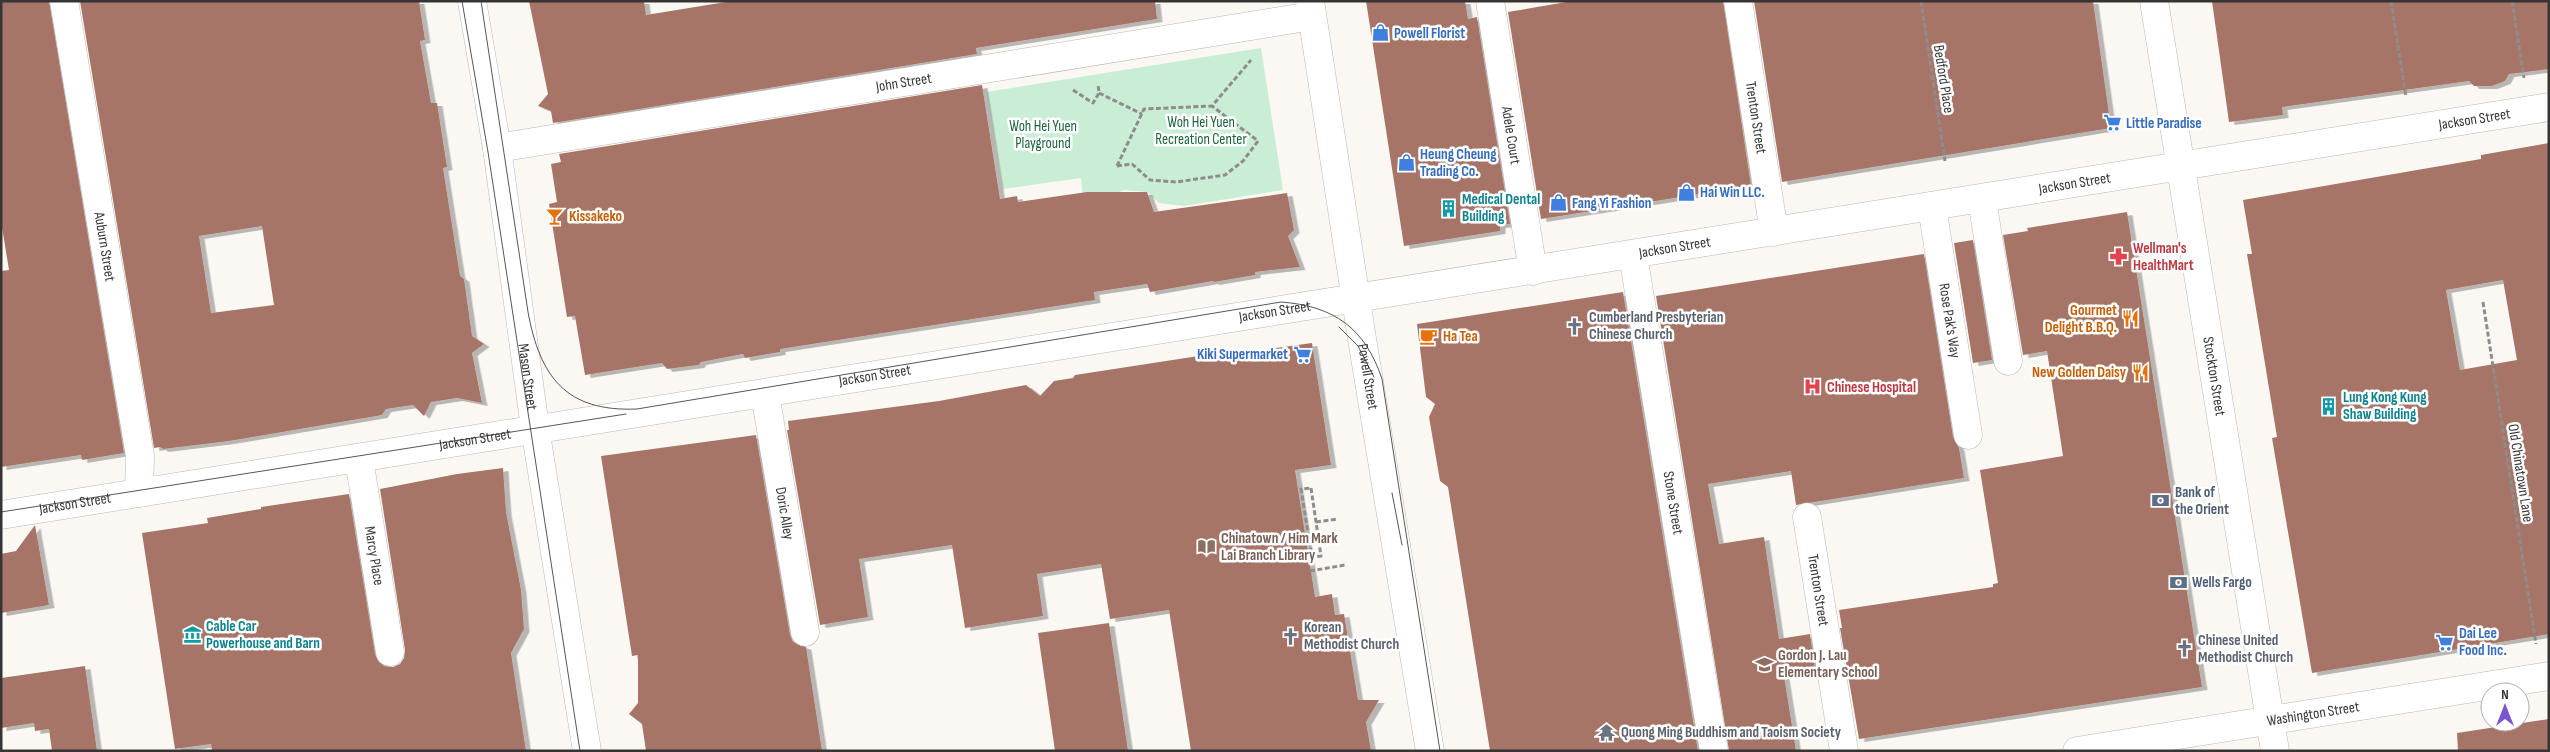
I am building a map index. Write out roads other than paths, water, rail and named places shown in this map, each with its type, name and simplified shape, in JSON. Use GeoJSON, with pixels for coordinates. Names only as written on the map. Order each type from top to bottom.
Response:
{"type":"FeatureCollection","features":[{"type":"Feature","properties":{"kind":"street","name":"Auburn Street"},"geometry":{"type":"LineString","coordinates":[[64,1],[140,456],[139,492]]}},
{"type":"Feature","properties":{"kind":"street","name":"Mason Street"},"geometry":{"type":"LineString","coordinates":[[472,1],[497,148],[535,430],[587,751]]}},
{"type":"Feature","properties":{"kind":"street","name":"Adele Court"},"geometry":{"type":"LineString","coordinates":[[1490,1],[1534,271]]}},
{"type":"Feature","properties":{"kind":"street","name":"Trenton Street"},"geometry":{"type":"LineString","coordinates":[[1738,1],[1774,232]]}},
{"type":"Feature","properties":{"kind":"street","name":"Stockton Street"},"geometry":{"type":"LineString","coordinates":[[2154,1],[2275,751]]}},
{"type":"Feature","properties":{"kind":"street","name":"John Street"},"geometry":{"type":"LineString","coordinates":[[497,148],[1311,9]]}},
{"type":"Feature","properties":{"kind":"street","name":"Powell Street"},"geometry":{"type":"LineString","coordinates":[[1311,9],[1430,751]]}},
{"type":"Feature","properties":{"kind":"street","name":"Jackson Street"},"geometry":{"type":"LineString","coordinates":[[1,515],[765,394],[1356,297],[1534,271],[1982,200],[2180,166],[2549,107]]}},
{"type":"Feature","properties":{"kind":"street"},"geometry":{"type":"LineString","coordinates":[[1982,200],[2008,361]]}},
{"type":"Feature","properties":{"kind":"street","name":"Rose Pak's Way"},"geometry":{"type":"LineString","coordinates":[[1932,207],[1968,435]]}},
{"type":"Feature","properties":{"kind":"street","name":"Stone Street"},"geometry":{"type":"LineString","coordinates":[[1633,255],[1714,751]]}},
{"type":"Feature","properties":{"kind":"street","name":"Doric Alley"},"geometry":{"type":"LineString","coordinates":[[765,394],[805,632]]}},
{"type":"Feature","properties":{"kind":"street","name":"Marcy Place"},"geometry":{"type":"LineString","coordinates":[[359,458],[390,652]]}},
{"type":"Feature","properties":{"kind":"street","name":"Trenton Street"},"geometry":{"type":"LineString","coordinates":[[1807,517],[1844,751]]}},
{"type":"Feature","properties":{"kind":"street","name":"Washington Street"},"geometry":{"type":"LineString","coordinates":[[2077,751],[2549,676]]}},
{"type":"Feature","properties":{"kind":"tram line"},"geometry":{"type":"LineString","coordinates":[[462,1],[488,152],[580,751]]}},
{"type":"Feature","properties":{"kind":"tram line"},"geometry":{"type":"LineString","coordinates":[[481,1],[533,335],[540,355],[549,372],[560,386],[574,397],[592,404],[612,408],[637,409],[1281,302],[1300,304],[1317,309],[1345,323],[1357,333],[1366,346],[1375,361],[1382,379],[1440,751]]}},
{"type":"Feature","properties":{"kind":"tram line"},"geometry":{"type":"LineString","coordinates":[[1339,327],[1358,346],[1374,377]]}},
{"type":"Feature","properties":{"kind":"tram line"},"geometry":{"type":"LineString","coordinates":[[1,512],[626,414]]}},
{"type":"Feature","properties":{"kind":"tram line"},"geometry":{"type":"LineString","coordinates":[[1392,493],[1402,545]]}},
{"type":"Feature","properties":{"kind":"place","name":"Powell Florist"},"geometry":{"type":"Point","coordinates":[1380,33]}},
{"type":"Feature","properties":{"kind":"place","name":"Little Paradise"},"geometry":{"type":"Point","coordinates":[2112,123]}},
{"type":"Feature","properties":{"kind":"place","name":"Heung Cheung Trading Co."},"geometry":{"type":"Point","coordinates":[1406,163]}},
{"type":"Feature","properties":{"kind":"place","name":"Hai Win LLC."},"geometry":{"type":"Point","coordinates":[1686,192]}},
{"type":"Feature","properties":{"kind":"place","name":"Fang Yi Fashion"},"geometry":{"type":"Point","coordinates":[1558,203]}},
{"type":"Feature","properties":{"kind":"place","name":"Medical Dental Building"},"geometry":{"type":"Point","coordinates":[1448,208]}},
{"type":"Feature","properties":{"kind":"place","name":"Kissakeko"},"geometry":{"type":"Point","coordinates":[555,216]}},
{"type":"Feature","properties":{"kind":"place","name":"Wellman's HealthMart"},"geometry":{"type":"Point","coordinates":[2119,257]}},
{"type":"Feature","properties":{"kind":"place","name":"Gourmet Delight B.B.Q."},"geometry":{"type":"Point","coordinates":[2131,319]}},
{"type":"Feature","properties":{"kind":"place","name":"Cumberland Presbyterian Chinese Church"},"geometry":{"type":"Point","coordinates":[1575,326]}},
{"type":"Feature","properties":{"kind":"place","name":"Ha Tea"},"geometry":{"type":"Point","coordinates":[1429,336]}},
{"type":"Feature","properties":{"kind":"place","name":"Kiki Supermarket"},"geometry":{"type":"Point","coordinates":[1302,354]}},
{"type":"Feature","properties":{"kind":"place","name":"New Golden Daisy"},"geometry":{"type":"Point","coordinates":[2140,372]}},
{"type":"Feature","properties":{"kind":"place","name":"Chinese Hospital"},"geometry":{"type":"Point","coordinates":[1813,387]}},
{"type":"Feature","properties":{"kind":"place","name":"Lung Kong Kung Shaw Building"},"geometry":{"type":"Point","coordinates":[2329,406]}},
{"type":"Feature","properties":{"kind":"place","name":"Bank of the Orient"},"geometry":{"type":"Point","coordinates":[2161,501]}},
{"type":"Feature","properties":{"kind":"place","name":"Chinatown / Him Mark Lai Branch Library"},"geometry":{"type":"Point","coordinates":[1207,547]}},
{"type":"Feature","properties":{"kind":"place","name":"Wells Fargo"},"geometry":{"type":"Point","coordinates":[2178,582]}},
{"type":"Feature","properties":{"kind":"place","name":"Cable Car Powerhouse and Barn"},"geometry":{"type":"Point","coordinates":[192,635]}},
{"type":"Feature","properties":{"kind":"place","name":"Korean Methodist Church"},"geometry":{"type":"Point","coordinates":[1290,636]}},
{"type":"Feature","properties":{"kind":"place","name":"Dai Lee Food Inc."},"geometry":{"type":"Point","coordinates":[2445,642]}},
{"type":"Feature","properties":{"kind":"place","name":"Chinese United Methodist Church"},"geometry":{"type":"Point","coordinates":[2184,649]}},
{"type":"Feature","properties":{"kind":"place","name":"Gordon J. Lau Elementary School"},"geometry":{"type":"Point","coordinates":[1764,664]}},
{"type":"Feature","properties":{"kind":"place","name":"Quong Ming Buddhism and Taoism Society"},"geometry":{"type":"Point","coordinates":[1607,732]}},
{"type":"Feature","properties":{"kind":"park label","name":"Woh Hei Yuen Recreation Center"},"geometry":{"type":"Point","coordinates":[1201,130]}},
{"type":"Feature","properties":{"kind":"park label","name":"Woh Hei Yuen Playground"},"geometry":{"type":"Point","coordinates":[1043,134]}}]}
